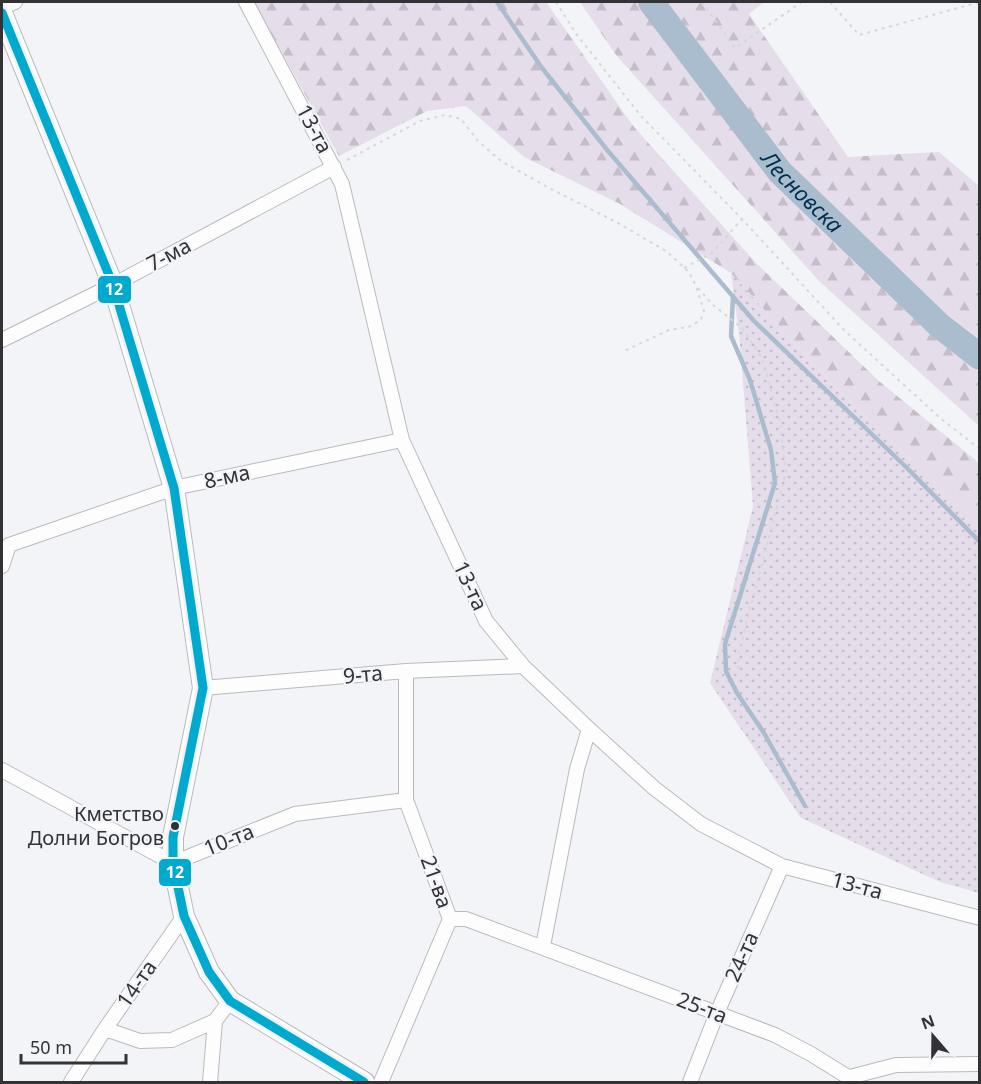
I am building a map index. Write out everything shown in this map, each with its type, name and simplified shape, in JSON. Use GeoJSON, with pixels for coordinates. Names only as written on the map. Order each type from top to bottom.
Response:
{"type":"FeatureCollection","features":[{"type":"Feature","properties":{"kind":"street"},"geometry":{"type":"LineString","coordinates":[[2,8],[15,2]]}},
{"type":"Feature","properties":{"kind":"street","name":"13-та"},"geometry":{"type":"LineString","coordinates":[[246,2],[342,184],[402,440],[486,621],[523,666],[589,729],[654,788],[701,824],[782,866],[980,918]]}},
{"type":"Feature","properties":{"kind":"street"},"geometry":{"type":"LineString","coordinates":[[2,13],[113,285],[174,488],[202,688],[173,837],[173,863],[184,916],[209,972],[230,1001],[363,1083]]}},
{"type":"Feature","properties":{"kind":"street","name":"7-ма"},"geometry":{"type":"LineString","coordinates":[[2,340],[113,285],[334,167]]}},
{"type":"Feature","properties":{"kind":"street","name":"8-ма"},"geometry":{"type":"LineString","coordinates":[[2,566],[5,541],[174,488],[402,440]]}},
{"type":"Feature","properties":{"kind":"street","name":"9-та"},"geometry":{"type":"LineString","coordinates":[[202,688],[406,671],[523,666]]}},
{"type":"Feature","properties":{"kind":"street","name":"21-ва"},"geometry":{"type":"LineString","coordinates":[[381,1083],[450,919],[406,800],[406,671]]}},
{"type":"Feature","properties":{"kind":"street"},"geometry":{"type":"LineString","coordinates":[[543,946],[577,770],[589,729]]}},
{"type":"Feature","properties":{"kind":"street"},"geometry":{"type":"LineString","coordinates":[[2,770],[173,863]]}},
{"type":"Feature","properties":{"kind":"street","name":"10-та"},"geometry":{"type":"LineString","coordinates":[[173,863],[295,814],[406,800]]}},
{"type":"Feature","properties":{"kind":"street","name":"24-та"},"geometry":{"type":"LineString","coordinates":[[690,1083],[717,1013],[782,866]]}},
{"type":"Feature","properties":{"kind":"street","name":"14-та"},"geometry":{"type":"LineString","coordinates":[[71,1083],[105,1029],[184,916]]}},
{"type":"Feature","properties":{"kind":"street","name":"25-та"},"geometry":{"type":"LineString","coordinates":[[450,919],[466,919],[543,946],[775,1035],[853,1080]]}},
{"type":"Feature","properties":{"kind":"street"},"geometry":{"type":"LineString","coordinates":[[210,1083],[216,1021],[230,1001]]}},
{"type":"Feature","properties":{"kind":"street"},"geometry":{"type":"LineString","coordinates":[[105,1029],[140,1041],[172,1040],[216,1021]]}},
{"type":"Feature","properties":{"kind":"street"},"geometry":{"type":"LineString","coordinates":[[853,1080],[896,1065],[980,1064]]}},
{"type":"Feature","properties":{"kind":"path"},"geometry":{"type":"LineString","coordinates":[[556,2],[577,34],[641,116],[742,219],[844,330],[940,418],[980,449]]}},
{"type":"Feature","properties":{"kind":"path"},"geometry":{"type":"LineString","coordinates":[[702,2],[735,48],[802,2]]}},
{"type":"Feature","properties":{"kind":"path"},"geometry":{"type":"LineString","coordinates":[[830,2],[859,35],[980,2]]}},
{"type":"Feature","properties":{"kind":"path"},"geometry":{"type":"LineString","coordinates":[[334,167],[420,121],[445,115],[461,119],[478,141],[501,160],[666,251],[684,268],[712,304],[743,329],[763,360],[780,424],[786,473],[739,651],[738,670]]}},
{"type":"Feature","properties":{"kind":"path"},"geometry":{"type":"LineString","coordinates":[[684,268],[712,253],[742,219]]}},
{"type":"Feature","properties":{"kind":"path"},"geometry":{"type":"LineString","coordinates":[[622,351],[669,330],[692,326],[701,319],[704,311],[696,285]]}},
{"type":"Feature","properties":{"kind":"green space"},"geometry":{"type":"Polygon","coordinates":[[[254,2],[546,2],[634,127],[756,263],[880,382],[979,463],[979,525],[838,390],[731,273],[620,204],[524,157],[466,106],[427,111],[339,156],[254,2]]]}},
{"type":"Feature","properties":{"kind":"green space"},"geometry":{"type":"Polygon","coordinates":[[[580,2],[764,2],[749,14],[848,157],[939,152],[979,186],[979,426],[820,282],[616,55],[580,2]]]}},
{"type":"Feature","properties":{"kind":"green space"},"geometry":{"type":"Polygon","coordinates":[[[731,273],[838,390],[979,525],[979,893],[940,882],[801,818],[710,683],[753,506],[739,334],[731,273]]]}},
{"type":"Feature","properties":{"kind":"waterway"},"geometry":{"type":"LineString","coordinates":[[497,2],[542,68],[608,151],[754,321],[906,467],[980,542]]}},
{"type":"Feature","properties":{"kind":"waterway","name":"Лесновска"},"geometry":{"type":"LineString","coordinates":[[651,2],[780,172],[940,326],[980,357]]}},
{"type":"Feature","properties":{"kind":"waterway"},"geometry":{"type":"LineString","coordinates":[[733,296],[731,336],[750,380],[771,450],[775,483],[725,644],[726,671],[805,806]]}},
{"type":"Feature","properties":{"kind":"transit line","name":"12"},"geometry":{"type":"LineString","coordinates":[[2,13],[113,285],[174,488],[203,688],[173,837],[173,863],[184,916],[209,972],[230,1001],[364,1082]]}},
{"type":"Feature","properties":{"kind":"place","name":"Кметство Долни Богров"},"geometry":{"type":"Point","coordinates":[175,826]}}]}
